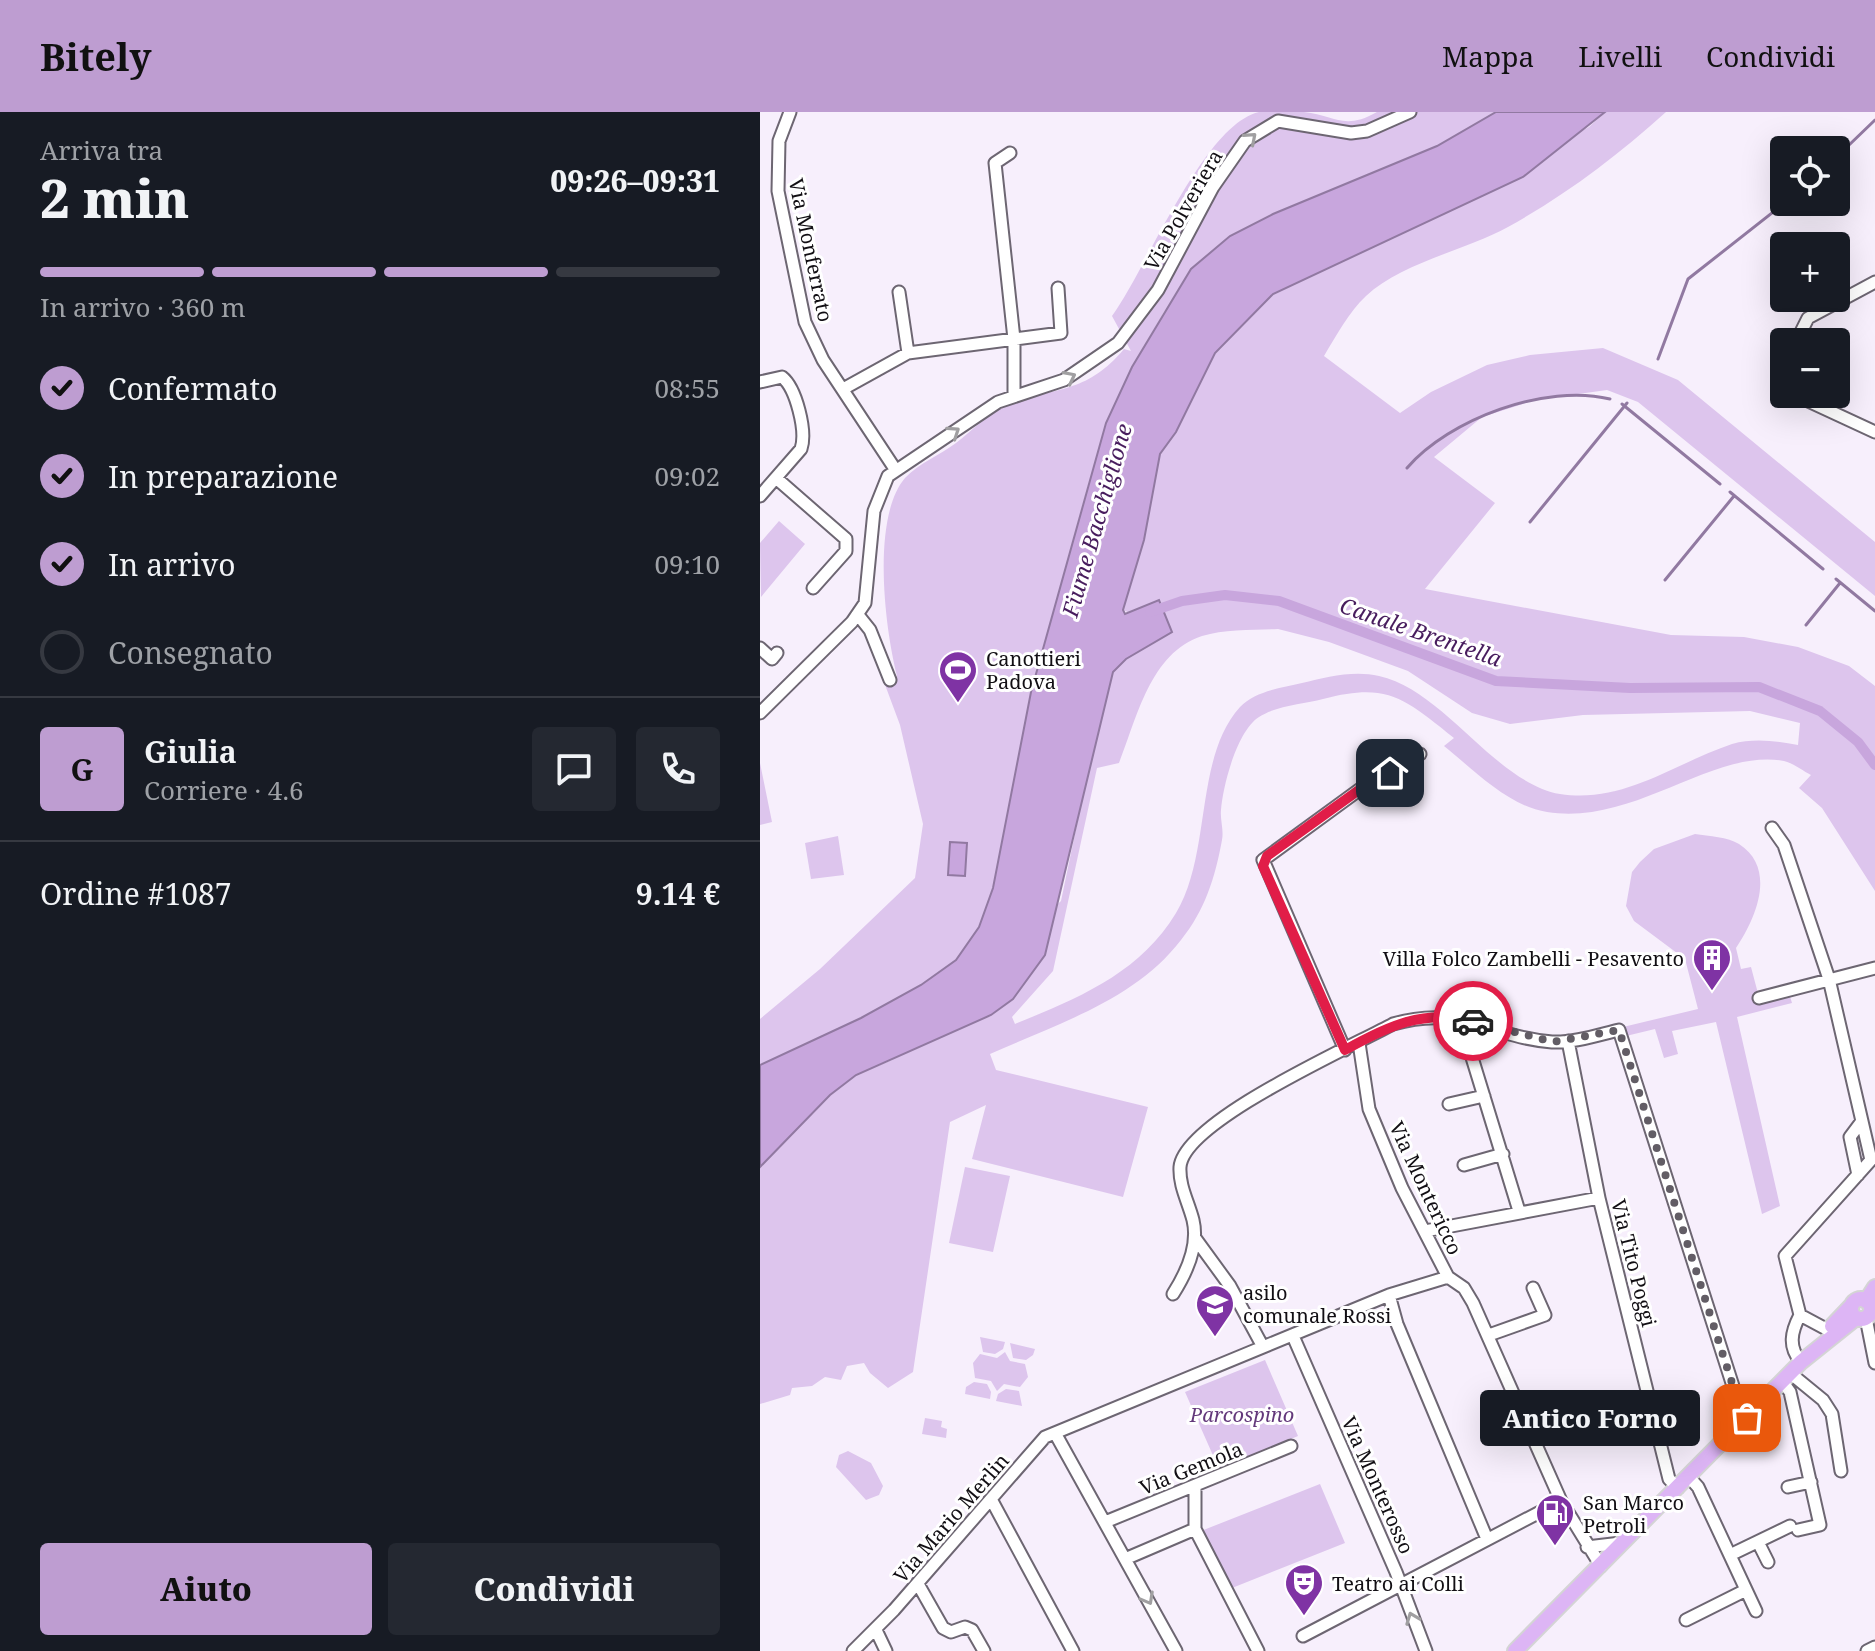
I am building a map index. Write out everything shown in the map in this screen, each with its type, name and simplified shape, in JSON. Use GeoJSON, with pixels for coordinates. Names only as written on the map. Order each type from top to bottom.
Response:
{"type":"FeatureCollection","features":[{"type":"Feature","properties":{"kind":"main road"},"geometry":{"type":"LineString","coordinates":[[1794,1369],[1860,1311],[1875,1287]]}},
{"type":"Feature","properties":{"kind":"main road"},"geometry":{"type":"LineString","coordinates":[[1515,1651],[1747,1418],[1828,1330],[1860,1311]]}},
{"type":"Feature","properties":{"kind":"street","name":"Via Monferrato"},"geometry":{"type":"LineString","coordinates":[[790,112],[779,141],[778,191],[805,322],[823,360],[895,469]]}},
{"type":"Feature","properties":{"kind":"street","name":"Via Polveriera"},"geometry":{"type":"LineString","coordinates":[[895,469],[1014,396],[1064,380],[1102,358],[1118,343],[1158,290],[1227,165],[1253,134],[1278,121],[1337,132],[1359,132],[1410,112]]}},
{"type":"Feature","properties":{"kind":"street"},"geometry":{"type":"LineString","coordinates":[[1010,153],[995,163],[1014,339],[1014,396]]}},
{"type":"Feature","properties":{"kind":"street"},"geometry":{"type":"LineString","coordinates":[[1805,328],[1814,314],[1875,282]]}},
{"type":"Feature","properties":{"kind":"street"},"geometry":{"type":"LineString","coordinates":[[843,389],[908,353],[1061,333],[1058,288]]}},
{"type":"Feature","properties":{"kind":"street"},"geometry":{"type":"LineString","coordinates":[[899,292],[908,353]]}},
{"type":"Feature","properties":{"kind":"street"},"geometry":{"type":"LineString","coordinates":[[760,382],[782,377],[790,383],[805,439],[801,449],[760,496]]}},
{"type":"Feature","properties":{"kind":"street"},"geometry":{"type":"LineString","coordinates":[[1823,408],[1875,432]]}},
{"type":"Feature","properties":{"kind":"street"},"geometry":{"type":"LineString","coordinates":[[760,713],[858,615],[868,588],[877,498],[882,485],[895,469]]}},
{"type":"Feature","properties":{"kind":"street"},"geometry":{"type":"LineString","coordinates":[[776,478],[846,539],[846,551],[813,588]]}},
{"type":"Feature","properties":{"kind":"street"},"geometry":{"type":"LineString","coordinates":[[858,615],[870,630],[890,680]]}},
{"type":"Feature","properties":{"kind":"street"},"geometry":{"type":"LineString","coordinates":[[760,648],[772,659],[777,653]]}},
{"type":"Feature","properties":{"kind":"street"},"geometry":{"type":"LineString","coordinates":[[1345,1050],[1263,860],[1363,787],[1420,754]]}},
{"type":"Feature","properties":{"kind":"street"},"geometry":{"type":"LineString","coordinates":[[1730,1555],[1794,1528],[1820,1525],[1790,1392],[1794,1369],[1792,1333],[1800,1315],[1785,1256],[1871,1160],[1829,979],[1784,845],[1772,828]]}},
{"type":"Feature","properties":{"kind":"street"},"geometry":{"type":"LineString","coordinates":[[1759,998],[1875,968]]}},
{"type":"Feature","properties":{"kind":"street"},"geometry":{"type":"LineString","coordinates":[[1263,1347],[1230,1286],[1195,1238],[1181,1185],[1183,1154],[1206,1128],[1252,1098],[1393,1024],[1418,1017],[1445,1016],[1468,1020],[1541,1040],[1568,1041],[1620,1032],[1740,1408],[1747,1418]]}},
{"type":"Feature","properties":{"kind":"street"},"geometry":{"type":"LineString","coordinates":[[1468,1020],[1470,1051],[1519,1211]]}},
{"type":"Feature","properties":{"kind":"street","name":"Via Tito Poggi"},"geometry":{"type":"LineString","coordinates":[[1568,1041],[1599,1198],[1669,1479],[1678,1488]]}},
{"type":"Feature","properties":{"kind":"street","name":"Via Montericco"},"geometry":{"type":"LineString","coordinates":[[1359,1043],[1369,1109],[1402,1188],[1448,1277],[1464,1288],[1489,1335],[1561,1501],[1601,1566]]}},
{"type":"Feature","properties":{"kind":"street"},"geometry":{"type":"LineString","coordinates":[[1449,1104],[1484,1096]]}},
{"type":"Feature","properties":{"kind":"street"},"geometry":{"type":"LineString","coordinates":[[1464,1165],[1503,1154]]}},
{"type":"Feature","properties":{"kind":"street"},"geometry":{"type":"LineString","coordinates":[[1425,1231],[1599,1198]]}},
{"type":"Feature","properties":{"kind":"street"},"geometry":{"type":"LineString","coordinates":[[1173,1294],[1181,1281],[1195,1238]]}},
{"type":"Feature","properties":{"kind":"street","name":"Via Mario Merlin"},"geometry":{"type":"LineString","coordinates":[[853,1651],[918,1584],[1045,1437],[1389,1295],[1448,1277]]}},
{"type":"Feature","properties":{"kind":"street"},"geometry":{"type":"LineString","coordinates":[[1489,1335],[1545,1315],[1533,1288]]}},
{"type":"Feature","properties":{"kind":"street"},"geometry":{"type":"LineString","coordinates":[[1389,1295],[1397,1324],[1487,1539]]}},
{"type":"Feature","properties":{"kind":"street"},"geometry":{"type":"LineString","coordinates":[[1860,1311],[1875,1363]]}},
{"type":"Feature","properties":{"kind":"street"},"geometry":{"type":"LineString","coordinates":[[1800,1315],[1828,1330]]}},
{"type":"Feature","properties":{"kind":"street","name":"Via Monterosso"},"geometry":{"type":"LineString","coordinates":[[1293,1336],[1426,1651]]}},
{"type":"Feature","properties":{"kind":"street"},"geometry":{"type":"LineString","coordinates":[[1794,1369],[1832,1414],[1841,1471]]}},
{"type":"Feature","properties":{"kind":"street"},"geometry":{"type":"LineString","coordinates":[[1055,1433],[1176,1651]]}},
{"type":"Feature","properties":{"kind":"street","name":"Via Gemola"},"geometry":{"type":"LineString","coordinates":[[1105,1522],[1291,1446]]}},
{"type":"Feature","properties":{"kind":"street"},"geometry":{"type":"LineString","coordinates":[[1689,1477],[1698,1487],[1756,1611]]}},
{"type":"Feature","properties":{"kind":"street"},"geometry":{"type":"LineString","coordinates":[[1788,1487],[1811,1482]]}},
{"type":"Feature","properties":{"kind":"street"},"geometry":{"type":"LineString","coordinates":[[1195,1486],[1195,1529],[1258,1651]]}},
{"type":"Feature","properties":{"kind":"street"},"geometry":{"type":"LineString","coordinates":[[991,1499],[1073,1651]]}},
{"type":"Feature","properties":{"kind":"street"},"geometry":{"type":"LineString","coordinates":[[1303,1636],[1561,1501]]}},
{"type":"Feature","properties":{"kind":"street"},"geometry":{"type":"LineString","coordinates":[[1125,1559],[1195,1529]]}},
{"type":"Feature","properties":{"kind":"street"},"geometry":{"type":"LineString","coordinates":[[1587,1547],[1625,1541]]}},
{"type":"Feature","properties":{"kind":"street"},"geometry":{"type":"LineString","coordinates":[[1758,1542],[1768,1562]]}},
{"type":"Feature","properties":{"kind":"street"},"geometry":{"type":"LineString","coordinates":[[918,1584],[943,1628],[951,1632],[965,1627],[972,1630],[984,1651]]}},
{"type":"Feature","properties":{"kind":"street"},"geometry":{"type":"LineString","coordinates":[[1686,1620],[1746,1590]]}},
{"type":"Feature","properties":{"kind":"street"},"geometry":{"type":"LineString","coordinates":[[876,1630],[886,1651]]}},
{"type":"Feature","properties":{"kind":"street"},"geometry":{"type":"LineString","coordinates":[[1867,1651],[1875,1647]]}},
{"type":"Feature","properties":{"kind":"green space","name":"Canottieri Padova"},"geometry":{"type":"Polygon","coordinates":[[[1259,112],[1304,112],[1347,121],[1366,118],[1377,112],[1496,112],[1437,146],[1273,214],[1230,236],[1164,312],[1132,367],[1089,482],[1031,692],[993,888],[979,927],[956,960],[921,985],[861,1018],[760,1065],[760,1019],[820,969],[915,878],[923,824],[900,725],[884,682],[897,676],[888,631],[884,574],[884,546],[894,496],[905,478],[923,463],[956,443],[996,411],[1027,398],[1071,387],[1097,374],[1124,349],[1131,351],[1112,316],[1197,170],[1217,143],[1238,123],[1259,112]]]}},
{"type":"Feature","properties":{"kind":"green space"},"geometry":{"type":"Polygon","coordinates":[[[1605,112],[1666,112],[1590,174],[1530,214],[1380,285],[1354,309],[1324,356],[1400,413],[1431,392],[1487,365],[1530,355],[1603,348],[1678,380],[1875,542],[1875,596],[1638,402],[1607,390],[1535,400],[1482,417],[1434,457],[1495,503],[1425,589],[1671,635],[1744,637],[1798,647],[1849,666],[1875,686],[1875,891],[1822,808],[1799,788],[1811,775],[1784,761],[1757,760],[1729,765],[1611,808],[1579,813],[1547,812],[1519,803],[1492,786],[1444,746],[1454,738],[1422,713],[1394,697],[1364,692],[1345,694],[1266,713],[1251,724],[1232,759],[1222,799],[1222,836],[1216,867],[1203,905],[1181,940],[1162,961],[1118,995],[1068,1021],[990,1054],[996,1070],[1148,1107],[1123,1197],[972,1159],[986,1105],[950,1122],[913,1372],[888,1388],[870,1373],[864,1363],[847,1366],[841,1380],[825,1377],[812,1386],[792,1388],[790,1395],[760,1404],[760,1167],[830,1095],[856,1075],[892,1060],[1061,901],[1102,704],[1113,671],[1126,659],[1171,632],[1123,610],[1144,540],[1160,454],[1176,432],[1215,353],[1273,294],[1589,127],[1605,112]],[[1278,629],[1230,631],[1202,636],[1184,644],[1170,657],[1148,689],[1119,763],[1097,768],[1053,971],[1012,1017],[1015,1024],[1105,982],[1144,952],[1161,934],[1176,913],[1187,889],[1195,863],[1209,779],[1226,728],[1240,707],[1261,694],[1340,675],[1379,676],[1403,685],[1425,699],[1513,772],[1536,786],[1560,794],[1583,796],[1628,788],[1740,742],[1798,745],[1800,723],[1750,711],[1583,715],[1510,724],[1472,713],[1408,671],[1329,642],[1278,629]]]}},
{"type":"Feature","properties":{"kind":"green space"},"geometry":{"type":"Polygon","coordinates":[[[779,521],[805,544],[761,597],[760,543],[779,521]]]}},
{"type":"Feature","properties":{"kind":"green space"},"geometry":{"type":"Polygon","coordinates":[[[760,763],[772,822],[760,825],[760,763]]]}},
{"type":"Feature","properties":{"kind":"green space"},"geometry":{"type":"Polygon","coordinates":[[[1695,834],[1729,840],[1751,854],[1758,867],[1759,895],[1750,923],[1736,948],[1741,969],[1751,967],[1760,1001],[1789,993],[1792,1003],[1737,1017],[1780,1206],[1762,1214],[1716,1022],[1672,1031],[1678,1054],[1664,1058],[1655,1029],[1626,1036],[1623,1027],[1698,1009],[1685,959],[1634,921],[1626,906],[1632,872],[1640,862],[1654,849],[1695,834]]]}},
{"type":"Feature","properties":{"kind":"green space"},"geometry":{"type":"Polygon","coordinates":[[[838,836],[844,875],[811,879],[805,843],[838,836]]]}},
{"type":"Feature","properties":{"kind":"green space"},"geometry":{"type":"Polygon","coordinates":[[[965,1167],[1010,1176],[993,1252],[949,1243],[965,1167]]]}},
{"type":"Feature","properties":{"kind":"green space"},"geometry":{"type":"Polygon","coordinates":[[[980,1337],[1005,1342],[1003,1349],[995,1354],[983,1352],[980,1337]]]}},
{"type":"Feature","properties":{"kind":"green space"},"geometry":{"type":"Polygon","coordinates":[[[1010,1343],[1035,1349],[1033,1355],[1026,1360],[1013,1358],[1010,1343]]]}},
{"type":"Feature","properties":{"kind":"green space"},"geometry":{"type":"Polygon","coordinates":[[[1005,1352],[1010,1361],[1025,1364],[1028,1377],[1020,1387],[1004,1384],[997,1391],[991,1381],[975,1378],[973,1363],[980,1354],[997,1358],[1005,1352]]]}},
{"type":"Feature","properties":{"kind":"green space","name":"Parcospino"},"geometry":{"type":"Polygon","coordinates":[[[1265,1360],[1298,1436],[1219,1469],[1185,1392],[1265,1360]]]}},
{"type":"Feature","properties":{"kind":"green space"},"geometry":{"type":"Polygon","coordinates":[[[974,1382],[987,1384],[990,1399],[965,1394],[966,1387],[974,1382]]]}},
{"type":"Feature","properties":{"kind":"green space"},"geometry":{"type":"Polygon","coordinates":[[[1006,1389],[1019,1391],[1022,1406],[996,1401],[998,1394],[1006,1389]]]}},
{"type":"Feature","properties":{"kind":"green space"},"geometry":{"type":"Polygon","coordinates":[[[925,1418],[942,1421],[941,1427],[947,1429],[946,1438],[922,1434],[925,1418]]]}},
{"type":"Feature","properties":{"kind":"green space"},"geometry":{"type":"Polygon","coordinates":[[[848,1451],[871,1463],[883,1486],[879,1495],[866,1500],[836,1467],[839,1455],[848,1451]]]}},
{"type":"Feature","properties":{"kind":"green space"},"geometry":{"type":"Polygon","coordinates":[[[1320,1484],[1345,1543],[1232,1588],[1201,1531],[1320,1484]]]}},
{"type":"Feature","properties":{"kind":"water","name":"Fiume Bacchiglione"},"geometry":{"type":"Polygon","coordinates":[[[1496,112],[1605,112],[1523,177],[1273,294],[1215,353],[1176,432],[1160,454],[1144,540],[1123,610],[1125,614],[1159,600],[1172,632],[1126,659],[1113,672],[1045,955],[1013,999],[991,1015],[856,1075],[830,1095],[760,1167],[760,1065],[861,1018],[921,985],[956,960],[979,927],[993,888],[1031,692],[1106,423],[1132,367],[1191,269],[1230,236],[1273,214],[1437,146],[1496,112]]]}},
{"type":"Feature","properties":{"kind":"water"},"geometry":{"type":"Polygon","coordinates":[[[950,842],[967,843],[965,876],[948,875],[950,842]]]}},
{"type":"Feature","properties":{"kind":"waterway"},"geometry":{"type":"LineString","coordinates":[[1850,144],[1875,120]]}},
{"type":"Feature","properties":{"kind":"waterway"},"geometry":{"type":"LineString","coordinates":[[1658,359],[1688,279],[1770,215]]}},
{"type":"Feature","properties":{"kind":"waterway"},"geometry":{"type":"LineString","coordinates":[[1407,468],[1447,434],[1500,409],[1557,396],[1585,395],[1610,399]]}},
{"type":"Feature","properties":{"kind":"waterway"},"geometry":{"type":"LineString","coordinates":[[1530,522],[1627,403]]}},
{"type":"Feature","properties":{"kind":"waterway"},"geometry":{"type":"LineString","coordinates":[[1622,404],[1720,484]]}},
{"type":"Feature","properties":{"kind":"waterway"},"geometry":{"type":"LineString","coordinates":[[1730,492],[1823,569]]}},
{"type":"Feature","properties":{"kind":"waterway"},"geometry":{"type":"LineString","coordinates":[[1665,580],[1734,496]]}},
{"type":"Feature","properties":{"kind":"waterway"},"geometry":{"type":"LineString","coordinates":[[1836,579],[1875,611]]}},
{"type":"Feature","properties":{"kind":"waterway"},"geometry":{"type":"LineString","coordinates":[[1806,625],[1840,583]]}},
{"type":"Feature","properties":{"kind":"waterway","name":"Canale Brentella"},"geometry":{"type":"LineString","coordinates":[[1150,612],[1182,601],[1225,595],[1279,601],[1496,681],[1630,688],[1759,687],[1820,711],[1858,742],[1875,765]]}},
{"type":"Feature","properties":{"kind":"way so far"},"geometry":{"type":"LineString","coordinates":[[1473,1021],[1553,1042],[1619,1030],[1740,1408],[1747,1418]]}},
{"type":"Feature","properties":{"kind":"place","name":"Canottieri Padova"},"geometry":{"type":"Point","coordinates":[958,704]}},
{"type":"Feature","properties":{"kind":"place","name":"Villa Folco Zambelli - Pesavento"},"geometry":{"type":"Point","coordinates":[1712,992]}},
{"type":"Feature","properties":{"kind":"place","name":"asilo comunale Rossi"},"geometry":{"type":"Point","coordinates":[1215,1338]}},
{"type":"Feature","properties":{"kind":"place","name":"Antico Forno"},"geometry":{"type":"Point","coordinates":[1747,1418]}},
{"type":"Feature","properties":{"kind":"place","name":"San Marco Petroli"},"geometry":{"type":"Point","coordinates":[1555,1547]}},
{"type":"Feature","properties":{"kind":"place","name":"Teatro ai Colli"},"geometry":{"type":"Point","coordinates":[1304,1617]}},
{"type":"Feature","properties":{"kind":"route"},"geometry":{"type":"LineString","coordinates":[[1390,773],[1363,787],[1353,798],[1267,856],[1263,866],[1345,1050],[1393,1024],[1418,1017],[1445,1016],[1473,1021]]}}]}
